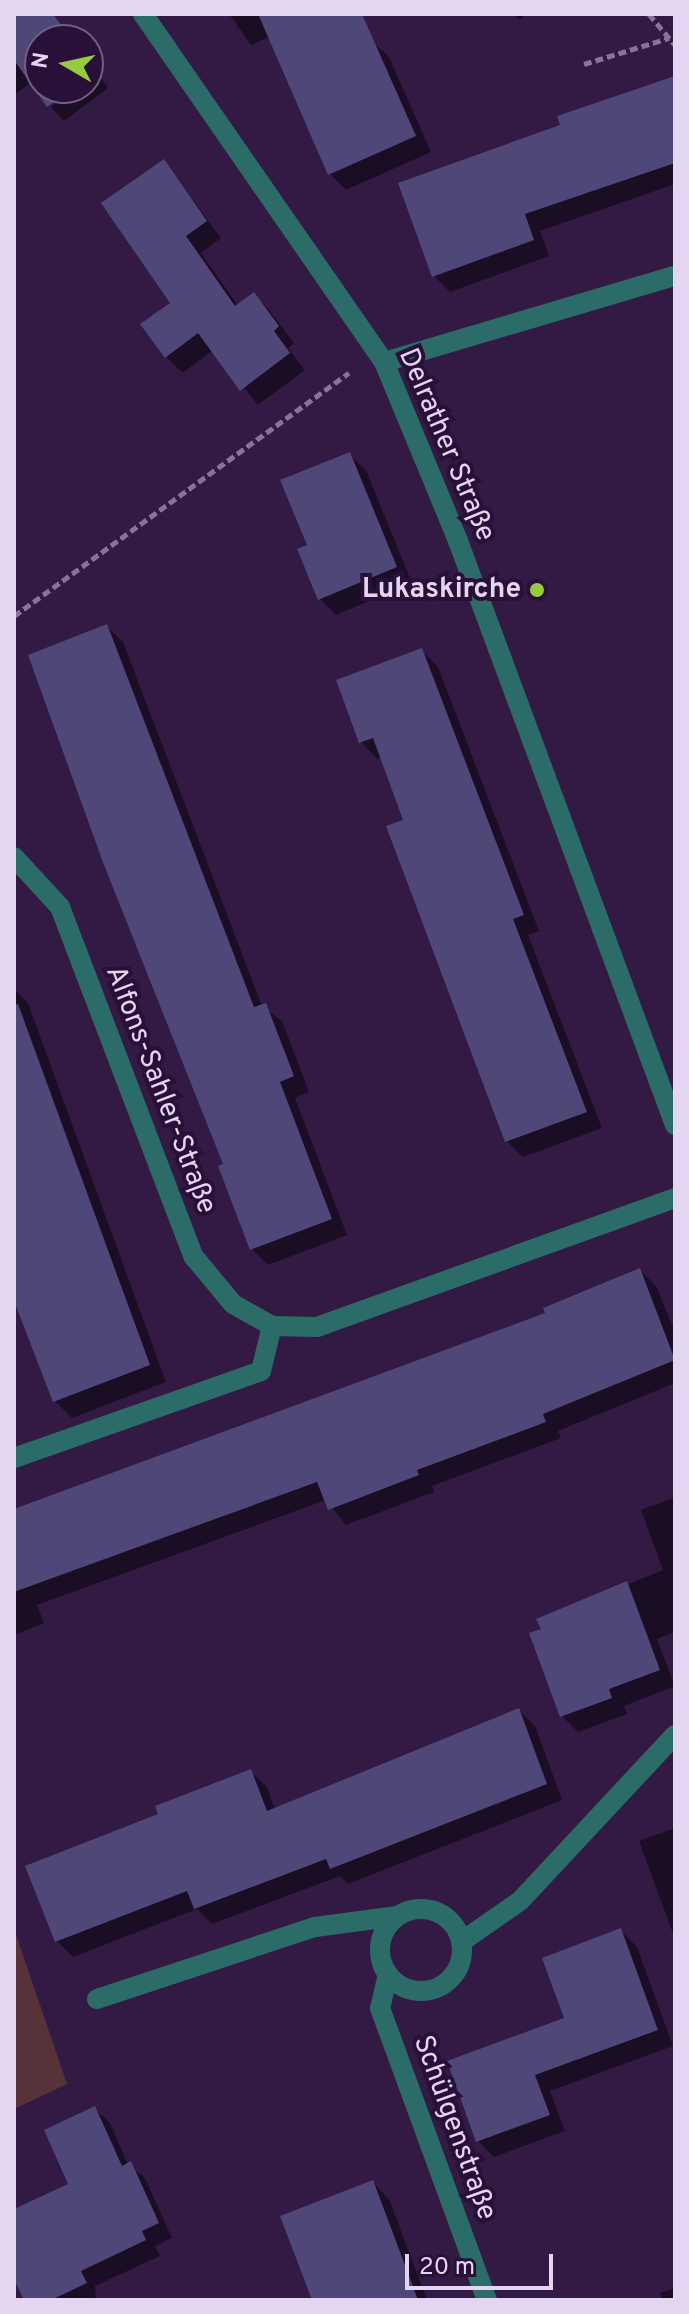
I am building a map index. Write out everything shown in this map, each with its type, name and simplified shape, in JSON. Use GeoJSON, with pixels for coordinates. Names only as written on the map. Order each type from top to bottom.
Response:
{"type":"FeatureCollection","features":[{"type":"Feature","properties":{"kind":"street","name":"Delrather Straße"},"geometry":{"type":"LineString","coordinates":[[143,14],[384,362],[458,541],[675,1125]]}},
{"type":"Feature","properties":{"kind":"street"},"geometry":{"type":"LineString","coordinates":[[384,362],[675,276]]}},
{"type":"Feature","properties":{"kind":"street","name":"Alfons-Sahler-Straße"},"geometry":{"type":"LineString","coordinates":[[14,857],[60,907],[194,1257],[233,1304],[272,1326],[317,1327],[675,1198]]}},
{"type":"Feature","properties":{"kind":"street"},"geometry":{"type":"LineString","coordinates":[[14,1458],[261,1371],[272,1326]]}},
{"type":"Feature","properties":{"kind":"street"},"geometry":{"type":"LineString","coordinates":[[461,1942],[520,1901],[675,1735]]}},
{"type":"Feature","properties":{"kind":"street"},"geometry":{"type":"LineString","coordinates":[[97,1999],[315,1927],[397,1916],[409,1910],[436,1911],[456,1929],[461,1942],[457,1969],[438,1987],[410,1989],[388,1974],[380,1950],[382,1937],[397,1916]]}},
{"type":"Feature","properties":{"kind":"street","name":"Schülgenstraße"},"geometry":{"type":"LineString","coordinates":[[388,1974],[380,2008],[487,2300]]}},
{"type":"Feature","properties":{"kind":"path"},"geometry":{"type":"LineString","coordinates":[[649,14],[675,45]]}},
{"type":"Feature","properties":{"kind":"path"},"geometry":{"type":"LineString","coordinates":[[584,64],[669,38]]}},
{"type":"Feature","properties":{"kind":"path"},"geometry":{"type":"LineString","coordinates":[[14,616],[338,376],[384,362]]}},
{"type":"Feature","properties":{"kind":"shaded area"},"geometry":{"type":"Polygon","coordinates":[[[14,1929],[67,2084],[14,2109],[14,1929]]]}},
{"type":"Feature","properties":{"kind":"building"},"geometry":{"type":"Polygon","coordinates":[[[14,14],[53,14],[60,24],[24,24],[24,74],[14,60],[14,14]]]}},
{"type":"Feature","properties":{"kind":"building"},"geometry":{"type":"Polygon","coordinates":[[[258,14],[362,14],[416,136],[328,175],[258,14]]]}},
{"type":"Feature","properties":{"kind":"building"},"geometry":{"type":"Polygon","coordinates":[[[675,76],[675,163],[525,214],[534,240],[432,277],[398,183],[560,125],[557,116],[675,76]]]}},
{"type":"Feature","properties":{"kind":"building"},"geometry":{"type":"Polygon","coordinates":[[[164,159],[207,221],[186,236],[235,306],[254,292],[279,326],[274,331],[290,353],[240,391],[198,333],[165,358],[140,324],[170,303],[101,203],[164,159]]]}},
{"type":"Feature","properties":{"kind":"building"},"geometry":{"type":"Polygon","coordinates":[[[350,452],[397,567],[318,600],[297,549],[307,545],[280,480],[350,452]]]}},
{"type":"Feature","properties":{"kind":"building"},"geometry":{"type":"Polygon","coordinates":[[[107,624],[254,1007],[266,1003],[294,1076],[280,1082],[332,1219],[250,1250],[218,1166],[223,1164],[104,865],[28,655],[107,624]]]}},
{"type":"Feature","properties":{"kind":"building"},"geometry":{"type":"Polygon","coordinates":[[[422,648],[524,915],[513,919],[587,1112],[505,1142],[386,826],[403,820],[373,738],[359,743],[336,680],[422,648]]]}},
{"type":"Feature","properties":{"kind":"building"},"geometry":{"type":"Polygon","coordinates":[[[18,1004],[150,1365],[53,1402],[14,1301],[14,1005],[18,1004]]]}},
{"type":"Feature","properties":{"kind":"building"},"geometry":{"type":"Polygon","coordinates":[[[640,1268],[675,1360],[543,1414],[546,1422],[417,1470],[419,1475],[328,1510],[317,1482],[14,1592],[14,1509],[545,1313],[543,1308],[640,1268]]]}},
{"type":"Feature","properties":{"kind":"building"},"geometry":{"type":"Polygon","coordinates":[[[627,1581],[660,1670],[609,1689],[612,1698],[560,1717],[529,1633],[541,1629],[536,1619],[627,1581]]]}},
{"type":"Feature","properties":{"kind":"building"},"geometry":{"type":"Polygon","coordinates":[[[519,1708],[547,1784],[330,1869],[326,1859],[194,1909],[187,1891],[55,1942],[25,1866],[158,1814],[155,1806],[251,1769],[267,1811],[519,1708]]]}},
{"type":"Feature","properties":{"kind":"building"},"geometry":{"type":"Polygon","coordinates":[[[621,1928],[658,2030],[535,2075],[550,2115],[476,2142],[447,2061],[564,2018],[542,1958],[621,1928]]]}},
{"type":"Feature","properties":{"kind":"building"},"geometry":{"type":"Polygon","coordinates":[[[95,2106],[122,2166],[131,2161],[159,2223],[142,2231],[146,2240],[81,2271],[87,2283],[51,2300],[24,2300],[14,2279],[14,2209],[68,2184],[44,2130],[95,2106]]]}},
{"type":"Feature","properties":{"kind":"building"},"geometry":{"type":"Polygon","coordinates":[[[373,2180],[418,2300],[312,2300],[280,2216],[373,2180]]]}},
{"type":"Feature","properties":{"kind":"place","name":"Lukaskirche"},"geometry":{"type":"Point","coordinates":[537,590]}}]}
